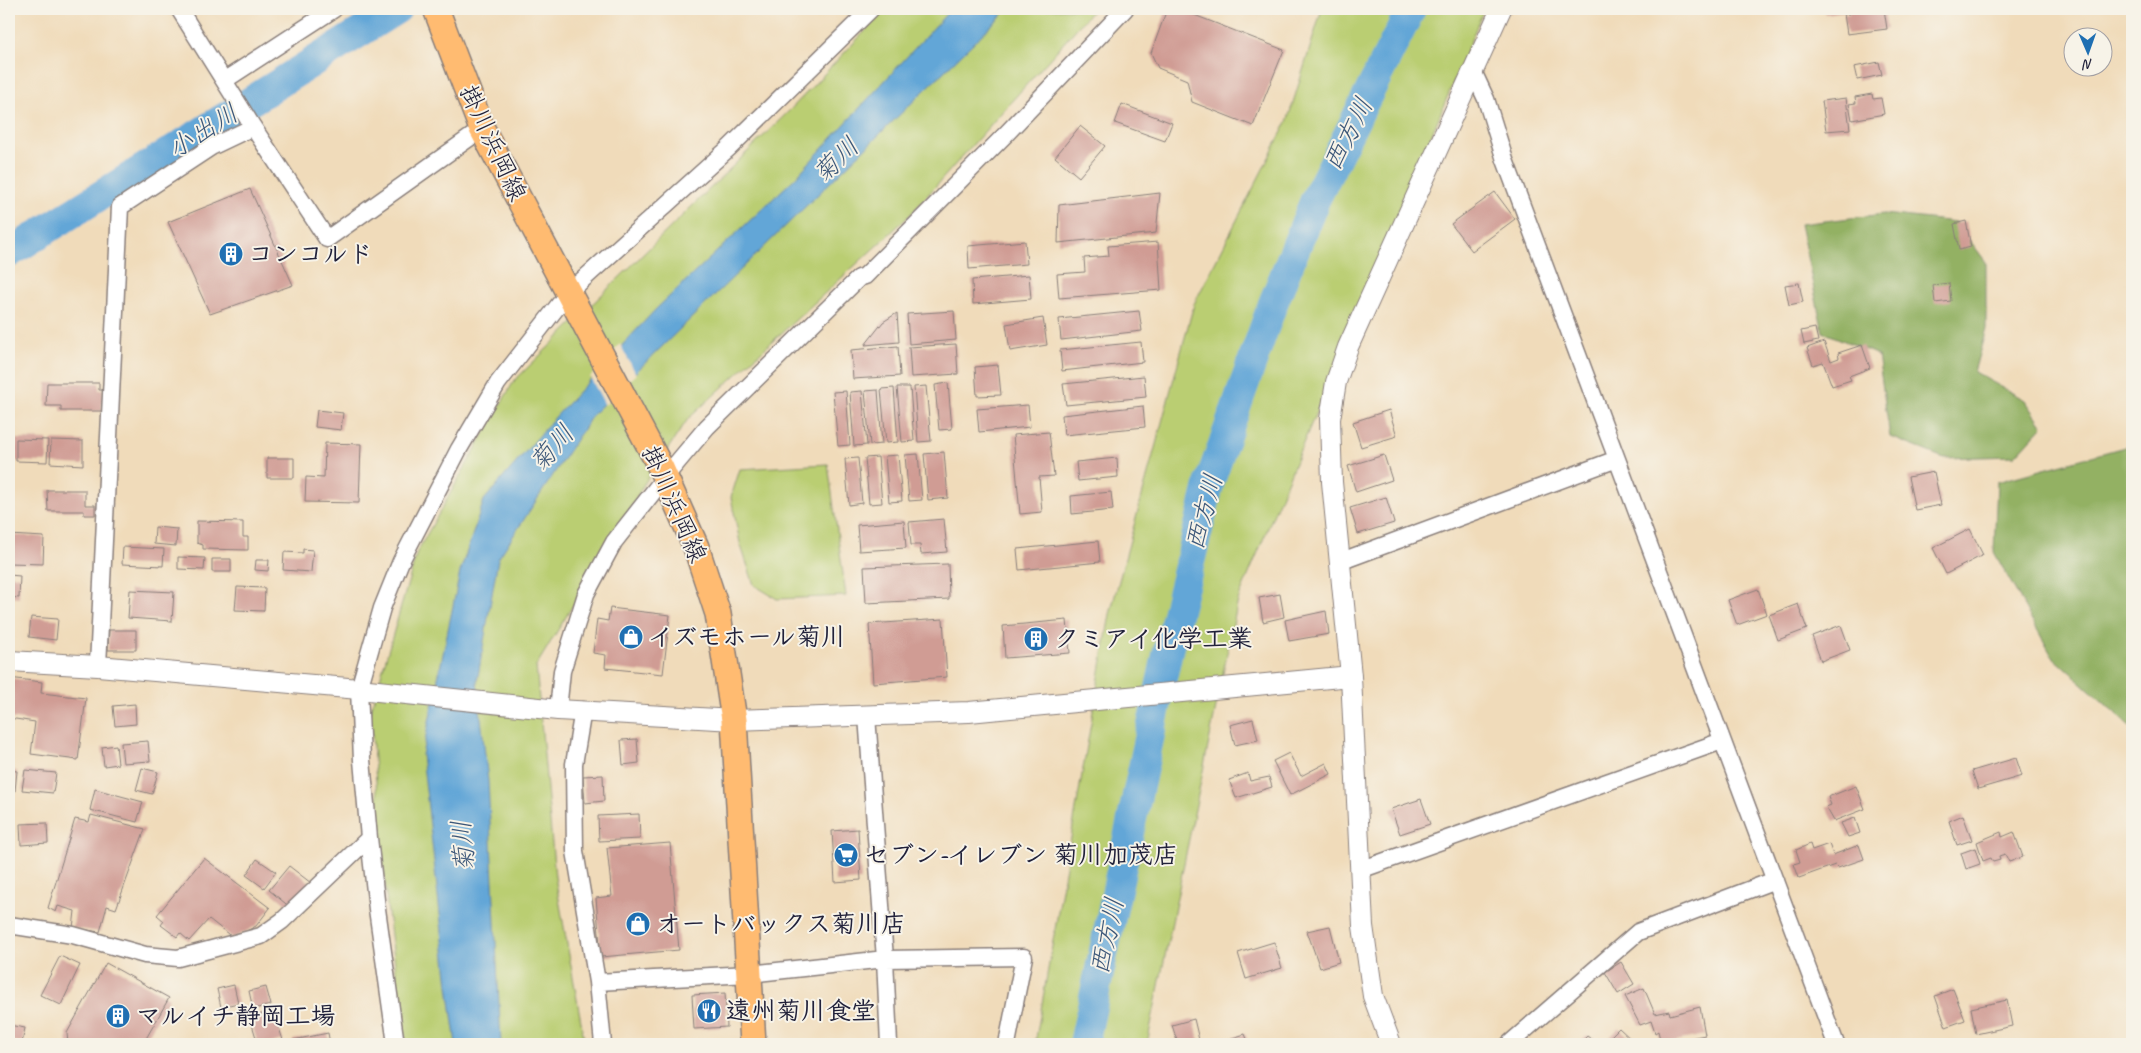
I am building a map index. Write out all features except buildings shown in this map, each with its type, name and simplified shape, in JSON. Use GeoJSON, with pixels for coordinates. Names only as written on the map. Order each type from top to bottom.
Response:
{"type":"FeatureCollection","features":[{"type":"Feature","properties":{"kind":"main road","name":"掛川浜岡線"},"geometry":{"type":"LineString","coordinates":[[436,9],[482,129],[663,473],[696,547],[718,614],[734,720],[753,1044]]}},
{"type":"Feature","properties":{"kind":"street"},"geometry":{"type":"LineString","coordinates":[[179,9],[253,127],[327,239],[482,129]]}},
{"type":"Feature","properties":{"kind":"street"},"geometry":{"type":"LineString","coordinates":[[225,80],[334,9]]}},
{"type":"Feature","properties":{"kind":"street"},"geometry":{"type":"LineString","coordinates":[[396,1044],[377,909],[362,760],[363,690],[382,608],[401,562],[459,449],[498,384],[568,293],[729,148],[871,9]]}},
{"type":"Feature","properties":{"kind":"street"},"geometry":{"type":"LineString","coordinates":[[552,708],[586,594],[614,542],[663,473],[858,278],[865,276],[1005,135],[1126,9]]}},
{"type":"Feature","properties":{"kind":"street"},"geometry":{"type":"LineString","coordinates":[[1391,1044],[1373,996],[1363,926],[1351,676],[1332,482],[1330,428],[1336,382],[1348,347],[1501,9]]}},
{"type":"Feature","properties":{"kind":"street"},"geometry":{"type":"LineString","coordinates":[[1473,71],[1486,99],[1505,160],[1836,1044]]}},
{"type":"Feature","properties":{"kind":"street"},"geometry":{"type":"LineString","coordinates":[[98,666],[120,207],[212,147],[253,127]]}},
{"type":"Feature","properties":{"kind":"street"},"geometry":{"type":"LineString","coordinates":[[1339,562],[1617,459]]}},
{"type":"Feature","properties":{"kind":"street"},"geometry":{"type":"LineString","coordinates":[[9,661],[98,666],[552,708],[734,720],[969,712],[1351,676]]}},
{"type":"Feature","properties":{"kind":"street"},"geometry":{"type":"LineString","coordinates":[[583,710],[574,764],[575,851],[597,982],[603,1044]]}},
{"type":"Feature","properties":{"kind":"street"},"geometry":{"type":"LineString","coordinates":[[867,716],[885,959],[889,1044]]}},
{"type":"Feature","properties":{"kind":"street"},"geometry":{"type":"LineString","coordinates":[[1360,870],[1722,741]]}},
{"type":"Feature","properties":{"kind":"street"},"geometry":{"type":"LineString","coordinates":[[9,925],[73,935],[145,955],[178,958],[261,936],[282,921],[369,838]]}},
{"type":"Feature","properties":{"kind":"street"},"geometry":{"type":"LineString","coordinates":[[1509,1044],[1638,932],[1775,880]]}},
{"type":"Feature","properties":{"kind":"street"},"geometry":{"type":"LineString","coordinates":[[597,982],[749,974],[885,959],[1024,957],[1008,1044]]}},
{"type":"Feature","properties":{"kind":"green space"},"geometry":{"type":"Polygon","coordinates":[[[886,9],[1094,9],[910,215],[688,419],[644,484],[614,538],[536,666],[555,877],[585,1044],[406,1044],[387,906],[370,713],[417,552],[514,381],[791,109],[886,9]]]}},
{"type":"Feature","properties":{"kind":"green space"},"geometry":{"type":"Polygon","coordinates":[[[1322,9],[1484,9],[1238,600],[1147,1044],[1035,1044],[1110,614],[1194,304],[1287,122],[1322,9]]]}},
{"type":"Feature","properties":{"kind":"green space"},"geometry":{"type":"Polygon","coordinates":[[[1884,214],[1956,222],[1986,262],[1986,329],[1974,372],[2025,400],[2043,426],[2015,456],[1944,458],[1890,437],[1878,355],[1823,332],[1800,224],[1884,214]]]}},
{"type":"Feature","properties":{"kind":"green space"},"geometry":{"type":"Polygon","coordinates":[[[2132,445],[2132,728],[2052,656],[1994,552],[1997,482],[2132,445]]]}},
{"type":"Feature","properties":{"kind":"green space"},"geometry":{"type":"Polygon","coordinates":[[[828,464],[846,596],[777,599],[754,585],[740,543],[731,497],[740,469],[828,464]]]}},
{"type":"Feature","properties":{"kind":"water","name":"菊川"},"geometry":{"type":"Polygon","coordinates":[[[951,9],[1008,9],[593,414],[498,559],[477,682],[488,781],[501,1044],[456,1044],[422,755],[460,572],[484,500],[558,414],[656,309],[795,178],[951,9]]]}},
{"type":"Feature","properties":{"kind":"pier"},"geometry":{"type":"Polygon","coordinates":[[[620,344],[636,374],[605,405],[590,377],[620,344]]]}},
{"type":"Feature","properties":{"kind":"waterway","name":"小出川"},"geometry":{"type":"LineString","coordinates":[[9,253],[397,9]]}},
{"type":"Feature","properties":{"kind":"waterway","name":"西方川"},"geometry":{"type":"LineString","coordinates":[[1084,1044],[1167,655],[1210,481],[1272,306],[1315,200],[1411,9]]}},
{"type":"Feature","properties":{"kind":"place","name":"コンコルド"},"geometry":{"type":"Point","coordinates":[231,254]}},
{"type":"Feature","properties":{"kind":"place","name":"イズモホール菊川"},"geometry":{"type":"Point","coordinates":[631,637]}},
{"type":"Feature","properties":{"kind":"place","name":"クミアイ化学工業"},"geometry":{"type":"Point","coordinates":[1036,639]}},
{"type":"Feature","properties":{"kind":"place","name":"セブン-イレブン 菊川加茂店"},"geometry":{"type":"Point","coordinates":[846,855]}},
{"type":"Feature","properties":{"kind":"place","name":"オートバックス菊川店"},"geometry":{"type":"Point","coordinates":[638,924]}},
{"type":"Feature","properties":{"kind":"place","name":"遠州菊川食堂"},"geometry":{"type":"Point","coordinates":[709,1011]}},
{"type":"Feature","properties":{"kind":"place","name":"マルイチ静岡工場"},"geometry":{"type":"Point","coordinates":[118,1016]}}]}
